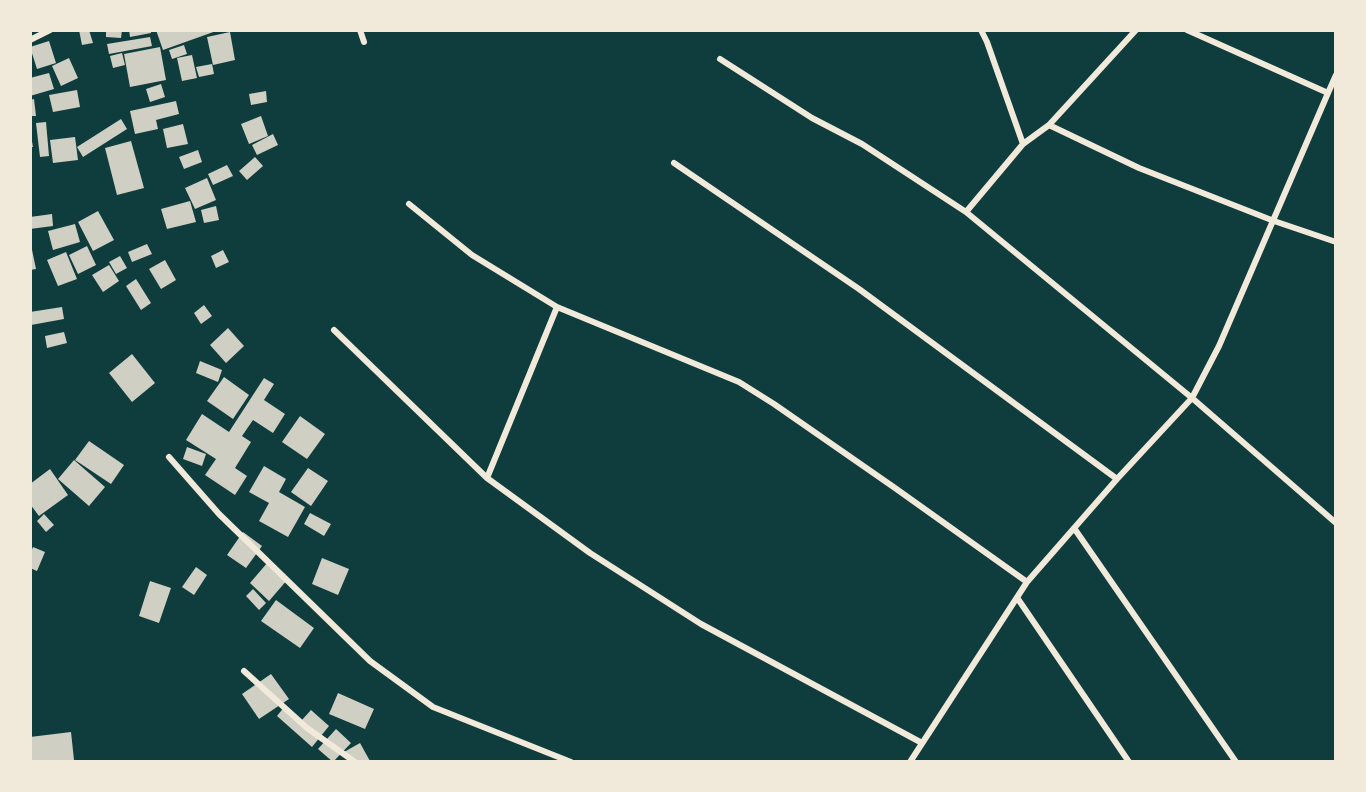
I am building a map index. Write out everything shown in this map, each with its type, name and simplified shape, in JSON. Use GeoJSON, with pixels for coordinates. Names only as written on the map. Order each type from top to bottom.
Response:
{"type":"FeatureCollection","features":[{"type":"Feature","properties":{"kind":"street"},"geometry":{"type":"LineString","coordinates":[[30,40],[50,30]]}},
{"type":"Feature","properties":{"kind":"street"},"geometry":{"type":"LineString","coordinates":[[360,30],[364,42]]}},
{"type":"Feature","properties":{"kind":"street"},"geometry":{"type":"LineString","coordinates":[[981,30],[1023,144]]}},
{"type":"Feature","properties":{"kind":"street"},"geometry":{"type":"LineString","coordinates":[[966,212],[1023,144],[1049,125],[1136,30]]}},
{"type":"Feature","properties":{"kind":"street"},"geometry":{"type":"LineString","coordinates":[[1187,30],[1328,93]]}},
{"type":"Feature","properties":{"kind":"street"},"geometry":{"type":"LineString","coordinates":[[720,59],[812,118],[862,144],[966,212],[1192,398],[1336,523]]}},
{"type":"Feature","properties":{"kind":"street"},"geometry":{"type":"LineString","coordinates":[[910,762],[1027,582],[1192,398],[1219,346],[1336,75]]}},
{"type":"Feature","properties":{"kind":"street"},"geometry":{"type":"LineString","coordinates":[[1049,125],[1140,168],[1274,221],[1336,242]]}},
{"type":"Feature","properties":{"kind":"street"},"geometry":{"type":"LineString","coordinates":[[674,164],[859,289],[1117,479]]}},
{"type":"Feature","properties":{"kind":"street"},"geometry":{"type":"LineString","coordinates":[[409,204],[472,255],[557,307],[739,382],[820,436],[1027,582]]}},
{"type":"Feature","properties":{"kind":"street"},"geometry":{"type":"LineString","coordinates":[[487,478],[557,307]]}},
{"type":"Feature","properties":{"kind":"street"},"geometry":{"type":"LineString","coordinates":[[334,330],[487,478],[590,553],[701,624],[922,743]]}},
{"type":"Feature","properties":{"kind":"street"},"geometry":{"type":"LineString","coordinates":[[168,457],[219,514],[370,661],[433,706],[571,762]]}},
{"type":"Feature","properties":{"kind":"street"},"geometry":{"type":"LineString","coordinates":[[1074,528],[1236,762]]}},
{"type":"Feature","properties":{"kind":"street"},"geometry":{"type":"LineString","coordinates":[[1018,599],[1129,762]]}},
{"type":"Feature","properties":{"kind":"street"},"geometry":{"type":"LineString","coordinates":[[244,671],[307,728],[355,762]]}},
{"type":"Feature","properties":{"kind":"building"},"geometry":{"type":"Polygon","coordinates":[[[79,30],[89,30],[93,43],[82,45],[79,30]]]}},
{"type":"Feature","properties":{"kind":"building"},"geometry":{"type":"Polygon","coordinates":[[[106,30],[122,30],[121,38],[106,37],[106,30]]]}},
{"type":"Feature","properties":{"kind":"building"},"geometry":{"type":"Polygon","coordinates":[[[129,30],[151,30],[151,33],[130,37],[129,30]]]}},
{"type":"Feature","properties":{"kind":"building"},"geometry":{"type":"Polygon","coordinates":[[[156,30],[219,30],[163,50],[156,30]]]}},
{"type":"Feature","properties":{"kind":"building"},"geometry":{"type":"Polygon","coordinates":[[[230,32],[235,60],[213,65],[207,37],[230,32]]]}},
{"type":"Feature","properties":{"kind":"building"},"geometry":{"type":"Polygon","coordinates":[[[150,37],[152,46],[109,54],[107,44],[150,37]]]}},
{"type":"Feature","properties":{"kind":"building"},"geometry":{"type":"Polygon","coordinates":[[[49,41],[56,63],[37,69],[30,47],[49,41]]]}},
{"type":"Feature","properties":{"kind":"building"},"geometry":{"type":"Polygon","coordinates":[[[184,45],[187,54],[172,59],[169,50],[184,45]]]}},
{"type":"Feature","properties":{"kind":"building"},"geometry":{"type":"Polygon","coordinates":[[[160,47],[166,80],[130,87],[124,54],[160,47]]]}},
{"type":"Feature","properties":{"kind":"building"},"geometry":{"type":"Polygon","coordinates":[[[122,53],[125,65],[113,68],[110,56],[122,53]]]}},
{"type":"Feature","properties":{"kind":"building"},"geometry":{"type":"Polygon","coordinates":[[[192,55],[197,78],[182,81],[177,58],[192,55]]]}},
{"type":"Feature","properties":{"kind":"building"},"geometry":{"type":"Polygon","coordinates":[[[69,58],[78,78],[61,86],[52,66],[69,58]]]}},
{"type":"Feature","properties":{"kind":"building"},"geometry":{"type":"Polygon","coordinates":[[[212,64],[214,74],[199,77],[196,67],[212,64]]]}},
{"type":"Feature","properties":{"kind":"building"},"geometry":{"type":"Polygon","coordinates":[[[49,73],[54,89],[30,96],[30,78],[49,73]]]}},
{"type":"Feature","properties":{"kind":"building"},"geometry":{"type":"Polygon","coordinates":[[[161,84],[165,97],[150,102],[146,89],[161,84]]]}},
{"type":"Feature","properties":{"kind":"building"},"geometry":{"type":"Polygon","coordinates":[[[77,90],[80,107],[53,112],[49,95],[77,90]]]}},
{"type":"Feature","properties":{"kind":"building"},"geometry":{"type":"Polygon","coordinates":[[[266,91],[267,102],[251,105],[249,94],[266,91]]]}},
{"type":"Feature","properties":{"kind":"building"},"geometry":{"type":"Polygon","coordinates":[[[34,99],[36,116],[30,116],[30,100],[34,99]]]}},
{"type":"Feature","properties":{"kind":"building"},"geometry":{"type":"Polygon","coordinates":[[[176,101],[179,114],[156,120],[158,129],[135,134],[130,111],[176,101]]]}},
{"type":"Feature","properties":{"kind":"building"},"geometry":{"type":"Polygon","coordinates":[[[261,116],[268,136],[249,144],[241,124],[261,116]]]}},
{"type":"Feature","properties":{"kind":"building"},"geometry":{"type":"Polygon","coordinates":[[[121,119],[127,129],[83,157],[77,147],[121,119]]]}},
{"type":"Feature","properties":{"kind":"building"},"geometry":{"type":"Polygon","coordinates":[[[46,122],[49,156],[40,157],[36,123],[46,122]]]}},
{"type":"Feature","properties":{"kind":"building"},"geometry":{"type":"Polygon","coordinates":[[[183,124],[188,144],[167,148],[163,129],[183,124]]]}},
{"type":"Feature","properties":{"kind":"building"},"geometry":{"type":"Polygon","coordinates":[[[30,130],[33,147],[30,147],[30,130]]]}},
{"type":"Feature","properties":{"kind":"building"},"geometry":{"type":"Polygon","coordinates":[[[273,134],[278,145],[257,155],[252,145],[273,134]]]}},
{"type":"Feature","properties":{"kind":"building"},"geometry":{"type":"Polygon","coordinates":[[[75,137],[78,160],[53,163],[50,140],[75,137]]]}},
{"type":"Feature","properties":{"kind":"building"},"geometry":{"type":"Polygon","coordinates":[[[131,141],[144,188],[117,195],[105,148],[131,141]]]}},
{"type":"Feature","properties":{"kind":"building"},"geometry":{"type":"Polygon","coordinates":[[[198,150],[202,162],[184,169],[179,157],[198,150]]]}},
{"type":"Feature","properties":{"kind":"building"},"geometry":{"type":"Polygon","coordinates":[[[255,157],[263,166],[247,180],[239,171],[255,157]]]}},
{"type":"Feature","properties":{"kind":"building"},"geometry":{"type":"Polygon","coordinates":[[[227,165],[233,176],[213,185],[208,174],[227,165]]]}},
{"type":"Feature","properties":{"kind":"building"},"geometry":{"type":"Polygon","coordinates":[[[207,178],[216,200],[195,209],[185,188],[207,178]]]}},
{"type":"Feature","properties":{"kind":"building"},"geometry":{"type":"Polygon","coordinates":[[[190,201],[196,222],[167,229],[161,209],[190,201]]]}},
{"type":"Feature","properties":{"kind":"building"},"geometry":{"type":"Polygon","coordinates":[[[216,206],[219,220],[204,223],[201,210],[216,206]]]}},
{"type":"Feature","properties":{"kind":"building"},"geometry":{"type":"Polygon","coordinates":[[[98,211],[114,240],[93,251],[78,222],[98,211]]]}},
{"type":"Feature","properties":{"kind":"building"},"geometry":{"type":"Polygon","coordinates":[[[52,214],[53,226],[30,229],[30,217],[52,214]]]}},
{"type":"Feature","properties":{"kind":"building"},"geometry":{"type":"Polygon","coordinates":[[[75,224],[80,242],[53,250],[48,231],[75,224]]]}},
{"type":"Feature","properties":{"kind":"building"},"geometry":{"type":"Polygon","coordinates":[[[30,240],[36,269],[30,270],[30,240]]]}},
{"type":"Feature","properties":{"kind":"building"},"geometry":{"type":"Polygon","coordinates":[[[147,244],[152,254],[132,262],[128,252],[147,244]]]}},
{"type":"Feature","properties":{"kind":"building"},"geometry":{"type":"Polygon","coordinates":[[[87,246],[96,265],[78,274],[69,255],[87,246]]]}},
{"type":"Feature","properties":{"kind":"building"},"geometry":{"type":"Polygon","coordinates":[[[223,250],[229,262],[216,268],[211,256],[223,250]]]}},
{"type":"Feature","properties":{"kind":"building"},"geometry":{"type":"Polygon","coordinates":[[[66,252],[77,279],[58,286],[47,260],[66,252]]]}},
{"type":"Feature","properties":{"kind":"building"},"geometry":{"type":"Polygon","coordinates":[[[120,256],[127,268],[116,274],[109,262],[120,256]]]}},
{"type":"Feature","properties":{"kind":"building"},"geometry":{"type":"Polygon","coordinates":[[[165,260],[176,280],[161,289],[149,269],[165,260]]]}},
{"type":"Feature","properties":{"kind":"building"},"geometry":{"type":"Polygon","coordinates":[[[109,265],[119,281],[103,292],[92,275],[109,265]]]}},
{"type":"Feature","properties":{"kind":"building"},"geometry":{"type":"Polygon","coordinates":[[[136,279],[151,303],[141,310],[126,286],[136,279]]]}},
{"type":"Feature","properties":{"kind":"building"},"geometry":{"type":"Polygon","coordinates":[[[204,305],[212,316],[201,324],[194,313],[204,305]]]}},
{"type":"Feature","properties":{"kind":"building"},"geometry":{"type":"Polygon","coordinates":[[[62,307],[64,319],[31,325],[30,312],[62,307]]]}},
{"type":"Feature","properties":{"kind":"building"},"geometry":{"type":"Polygon","coordinates":[[[228,328],[244,346],[226,363],[210,345],[228,328]]]}},
{"type":"Feature","properties":{"kind":"building"},"geometry":{"type":"Polygon","coordinates":[[[64,332],[67,343],[47,348],[45,336],[64,332]]]}},
{"type":"Feature","properties":{"kind":"building"},"geometry":{"type":"Polygon","coordinates":[[[132,354],[155,383],[132,402],[109,373],[132,354]]]}},
{"type":"Feature","properties":{"kind":"building"},"geometry":{"type":"Polygon","coordinates":[[[200,361],[222,370],[218,382],[196,373],[200,361]]]}},
{"type":"Feature","properties":{"kind":"building"},"geometry":{"type":"Polygon","coordinates":[[[224,377],[249,395],[233,419],[207,401],[224,377]]]}},
{"type":"Feature","properties":{"kind":"building"},"geometry":{"type":"Polygon","coordinates":[[[264,378],[274,384],[264,400],[285,414],[273,433],[253,420],[242,436],[251,442],[235,468],[247,476],[235,495],[205,475],[216,459],[186,440],[202,414],[229,432],[264,378]]]}},
{"type":"Feature","properties":{"kind":"building"},"geometry":{"type":"Polygon","coordinates":[[[300,416],[325,434],[307,459],[282,442],[300,416]]]}},
{"type":"Feature","properties":{"kind":"building"},"geometry":{"type":"Polygon","coordinates":[[[89,441],[124,465],[111,484],[75,460],[89,441]]]}},
{"type":"Feature","properties":{"kind":"building"},"geometry":{"type":"Polygon","coordinates":[[[187,447],[206,454],[202,466],[183,459],[187,447]]]}},
{"type":"Feature","properties":{"kind":"building"},"geometry":{"type":"Polygon","coordinates":[[[74,460],[105,487],[89,506],[58,479],[74,460]]]}},
{"type":"Feature","properties":{"kind":"building"},"geometry":{"type":"Polygon","coordinates":[[[264,466],[286,479],[279,492],[305,507],[288,537],[259,521],[269,503],[249,492],[264,466]]]}},
{"type":"Feature","properties":{"kind":"building"},"geometry":{"type":"Polygon","coordinates":[[[308,468],[328,481],[311,506],[291,492],[308,468]]]}},
{"type":"Feature","properties":{"kind":"building"},"geometry":{"type":"Polygon","coordinates":[[[50,469],[68,495],[39,516],[30,504],[30,484],[50,469]]]}},
{"type":"Feature","properties":{"kind":"building"},"geometry":{"type":"Polygon","coordinates":[[[310,513],[331,524],[324,536],[304,524],[310,513]]]}},
{"type":"Feature","properties":{"kind":"building"},"geometry":{"type":"Polygon","coordinates":[[[44,514],[54,525],[46,532],[37,521],[44,514]]]}},
{"type":"Feature","properties":{"kind":"building"},"geometry":{"type":"Polygon","coordinates":[[[243,532],[262,546],[246,568],[227,555],[243,532]]]}},
{"type":"Feature","properties":{"kind":"building"},"geometry":{"type":"Polygon","coordinates":[[[33,547],[45,552],[37,571],[30,568],[30,555],[33,547]]]}},
{"type":"Feature","properties":{"kind":"building"},"geometry":{"type":"Polygon","coordinates":[[[322,558],[349,569],[338,595],[312,584],[322,558]]]}},
{"type":"Feature","properties":{"kind":"building"},"geometry":{"type":"Polygon","coordinates":[[[268,562],[288,579],[269,601],[250,583],[268,562]]]}},
{"type":"Feature","properties":{"kind":"building"},"geometry":{"type":"Polygon","coordinates":[[[196,567],[207,575],[194,595],[182,587],[196,567]]]}},
{"type":"Feature","properties":{"kind":"building"},"geometry":{"type":"Polygon","coordinates":[[[150,581],[171,588],[159,623],[139,616],[150,581]]]}},
{"type":"Feature","properties":{"kind":"building"},"geometry":{"type":"Polygon","coordinates":[[[253,589],[266,603],[259,610],[246,596],[253,589]]]}},
{"type":"Feature","properties":{"kind":"building"},"geometry":{"type":"Polygon","coordinates":[[[276,600],[314,628],[300,648],[261,621],[276,600]]]}},
{"type":"Feature","properties":{"kind":"building"},"geometry":{"type":"Polygon","coordinates":[[[271,674],[289,699],[259,719],[242,694],[271,674]]]}},
{"type":"Feature","properties":{"kind":"building"},"geometry":{"type":"Polygon","coordinates":[[[338,693],[374,709],[365,729],[329,714],[338,693]]]}},
{"type":"Feature","properties":{"kind":"building"},"geometry":{"type":"Polygon","coordinates":[[[285,706],[301,721],[311,710],[329,726],[312,747],[277,716],[285,706]]]}},
{"type":"Feature","properties":{"kind":"building"},"geometry":{"type":"Polygon","coordinates":[[[336,729],[351,743],[333,762],[318,749],[336,729]]]}},
{"type":"Feature","properties":{"kind":"building"},"geometry":{"type":"Polygon","coordinates":[[[71,732],[74,760],[30,762],[30,737],[71,732]]]}},
{"type":"Feature","properties":{"kind":"building"},"geometry":{"type":"Polygon","coordinates":[[[360,743],[370,761],[349,762],[344,752],[360,743]]]}}]}
